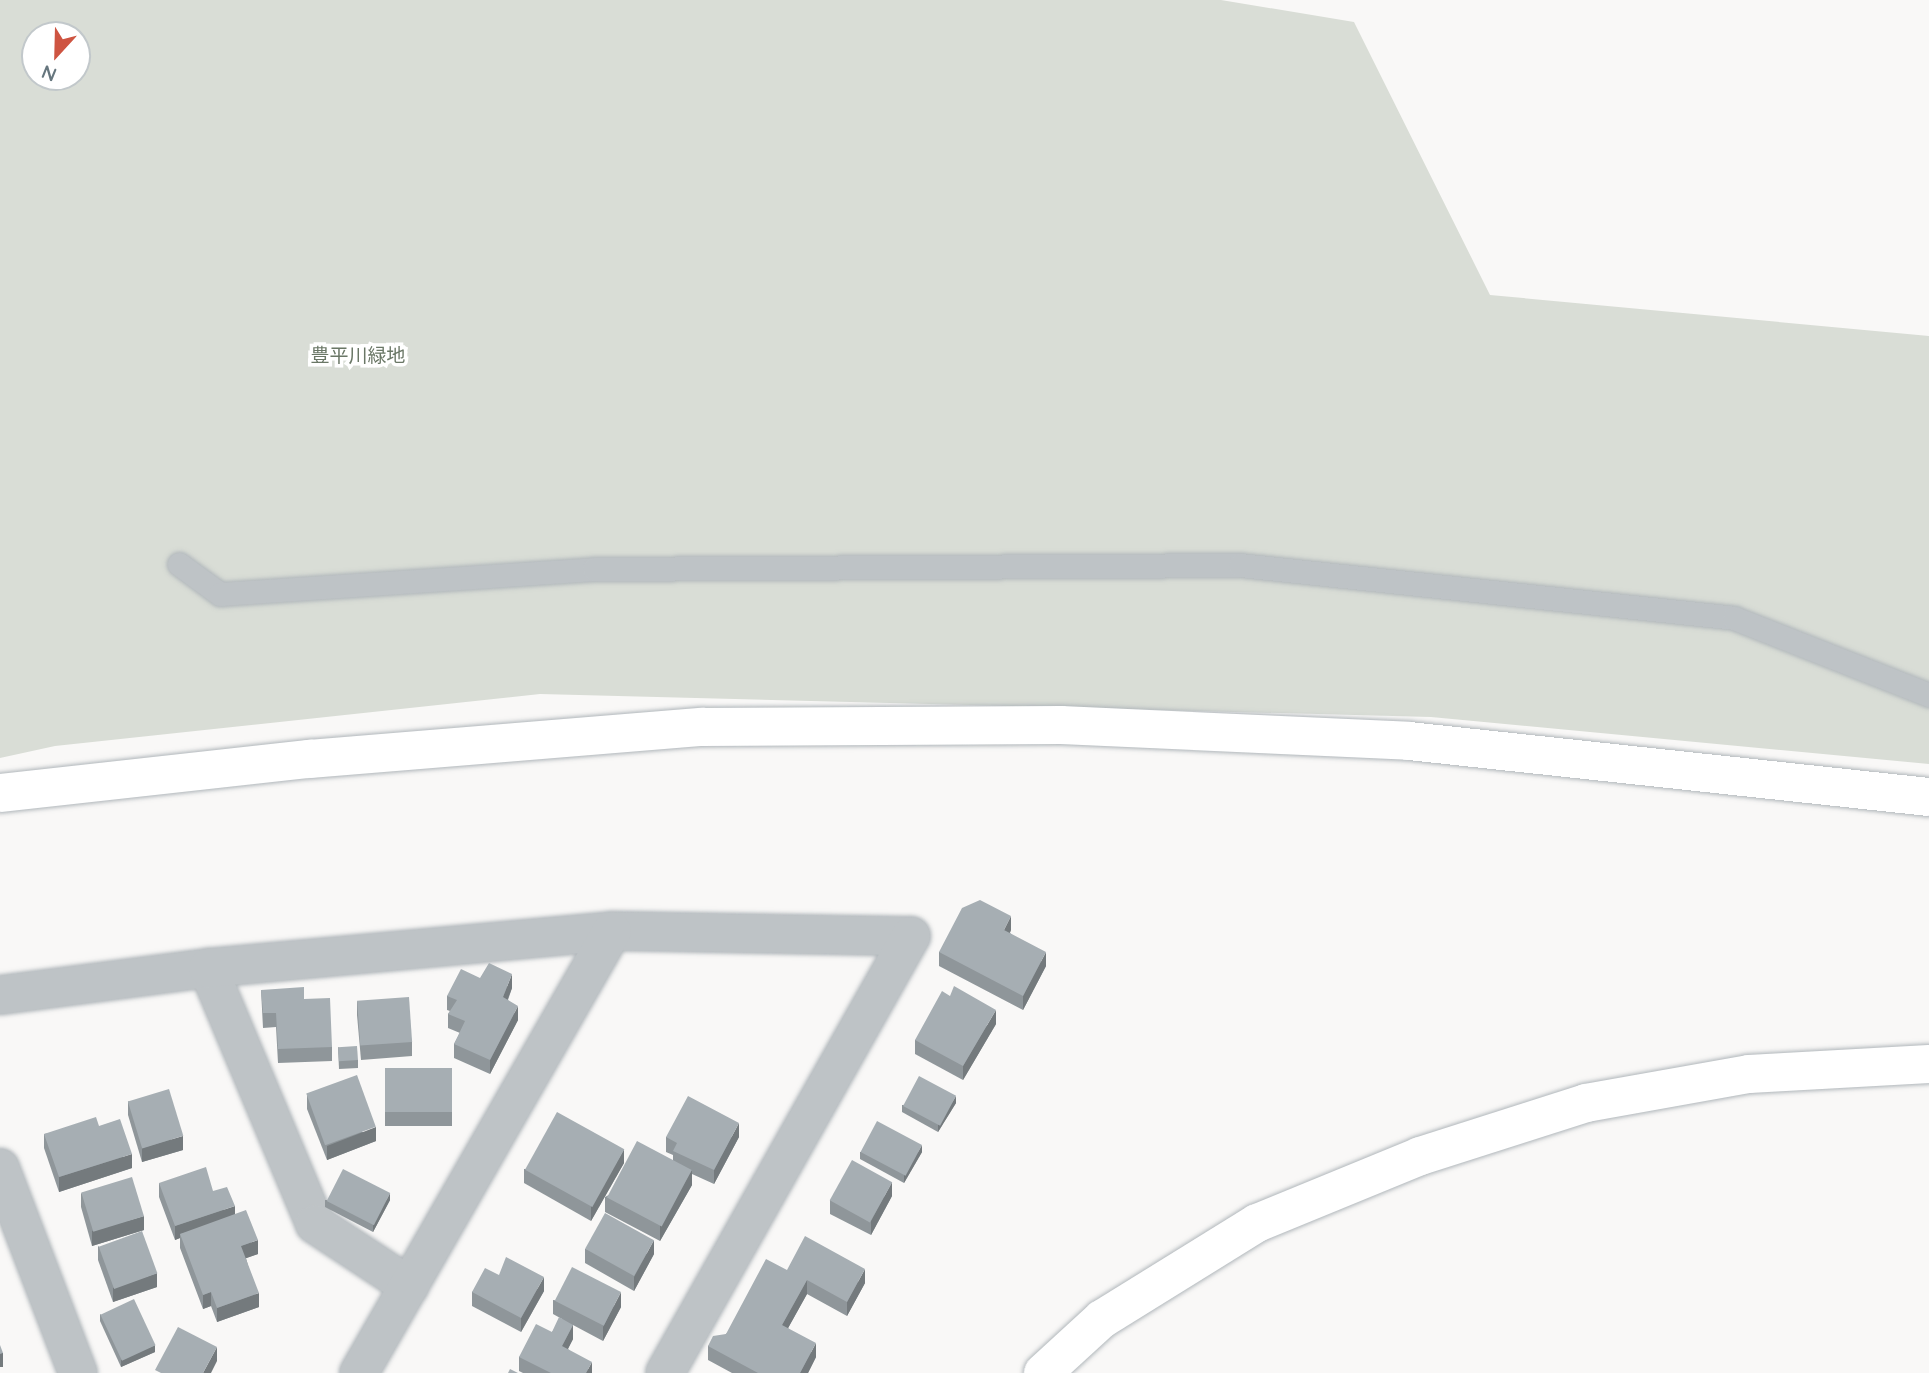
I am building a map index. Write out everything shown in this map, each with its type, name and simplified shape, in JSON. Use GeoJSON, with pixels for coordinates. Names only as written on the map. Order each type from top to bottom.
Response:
{"type":"FeatureCollection","features":[{"type":"Feature","properties":{"kind":"street"},"geometry":{"type":"LineString","coordinates":[[0,793],[310,759],[702,727],[1061,725],[1409,741],[1929,797]]}},
{"type":"Feature","properties":{"kind":"street"},"geometry":{"type":"LineString","coordinates":[[359,1373],[612,930]]}},
{"type":"Feature","properties":{"kind":"street"},"geometry":{"type":"LineString","coordinates":[[0,995],[208,968],[612,930],[911,936],[665,1373]]}},
{"type":"Feature","properties":{"kind":"street"},"geometry":{"type":"LineString","coordinates":[[208,968],[315,1224],[409,1286]]}},
{"type":"Feature","properties":{"kind":"street"},"geometry":{"type":"LineString","coordinates":[[1043,1373],[1102,1319],[1257,1223],[1420,1156],[1586,1103],[1749,1074],[1929,1064]]}},
{"type":"Feature","properties":{"kind":"street"},"geometry":{"type":"LineString","coordinates":[[0,1168],[78,1373]]}},
{"type":"Feature","properties":{"kind":"lane"},"geometry":{"type":"LineString","coordinates":[[180,564],[220,594],[594,569],[1240,565],[1734,618],[1929,695]]}},
{"type":"Feature","properties":{"kind":"green space","name":"豊平川緑地"},"geometry":{"type":"Polygon","coordinates":[[[0,0],[1221,0],[1354,22],[1490,295],[1929,336],[1929,764],[1431,717],[540,694],[55,746],[0,758],[0,0]]]}},
{"type":"Feature","properties":{"kind":"building"},"geometry":{"type":"Polygon","coordinates":[[[980,900],[1011,916],[1004,930],[1046,952],[1023,996],[939,952],[962,908],[980,900]]]}},
{"type":"Feature","properties":{"kind":"building"},"geometry":{"type":"Polygon","coordinates":[[[489,963],[512,974],[503,997],[518,1006],[490,1060],[454,1044],[465,1021],[448,1014],[457,1000],[447,996],[461,969],[480,978],[489,963]]]}},
{"type":"Feature","properties":{"kind":"building"},"geometry":{"type":"Polygon","coordinates":[[[954,986],[996,1010],[963,1066],[915,1040],[942,991],[950,996],[954,986]]]}},
{"type":"Feature","properties":{"kind":"building"},"geometry":{"type":"Polygon","coordinates":[[[304,987],[304,999],[330,998],[332,1047],[278,1049],[276,1013],[263,1013],[261,990],[304,987]]]}},
{"type":"Feature","properties":{"kind":"building"},"geometry":{"type":"Polygon","coordinates":[[[409,997],[412,1042],[360,1046],[357,1001],[409,997]]]}},
{"type":"Feature","properties":{"kind":"building"},"geometry":{"type":"Polygon","coordinates":[[[357,1046],[358,1060],[339,1061],[338,1047],[357,1046]]]}},
{"type":"Feature","properties":{"kind":"building"},"geometry":{"type":"Polygon","coordinates":[[[385,1068],[452,1068],[452,1112],[385,1112],[385,1068]]]}},
{"type":"Feature","properties":{"kind":"building"},"geometry":{"type":"Polygon","coordinates":[[[357,1075],[376,1127],[325,1145],[306,1093],[357,1075]]]}},
{"type":"Feature","properties":{"kind":"building"},"geometry":{"type":"Polygon","coordinates":[[[919,1076],[956,1096],[940,1126],[903,1106],[919,1076]]]}},
{"type":"Feature","properties":{"kind":"building"},"geometry":{"type":"Polygon","coordinates":[[[169,1089],[183,1136],[142,1148],[128,1102],[169,1089]]]}},
{"type":"Feature","properties":{"kind":"building"},"geometry":{"type":"Polygon","coordinates":[[[688,1096],[739,1123],[714,1170],[673,1151],[677,1143],[666,1137],[688,1096]]]}},
{"type":"Feature","properties":{"kind":"building"},"geometry":{"type":"Polygon","coordinates":[[[557,1112],[624,1149],[592,1207],[525,1170],[557,1112]]]}},
{"type":"Feature","properties":{"kind":"building"},"geometry":{"type":"Polygon","coordinates":[[[96,1117],[99,1126],[120,1119],[132,1154],[59,1177],[44,1134],[96,1117]]]}},
{"type":"Feature","properties":{"kind":"building"},"geometry":{"type":"Polygon","coordinates":[[[877,1121],[922,1145],[906,1176],[861,1152],[877,1121]]]}},
{"type":"Feature","properties":{"kind":"building"},"geometry":{"type":"Polygon","coordinates":[[[637,1141],[692,1170],[662,1227],[607,1198],[637,1141]]]}},
{"type":"Feature","properties":{"kind":"building"},"geometry":{"type":"Polygon","coordinates":[[[852,1160],[892,1182],[870,1223],[830,1200],[852,1160]]]}},
{"type":"Feature","properties":{"kind":"building"},"geometry":{"type":"Polygon","coordinates":[[[206,1167],[213,1191],[227,1187],[235,1206],[175,1226],[159,1183],[206,1167]]]}},
{"type":"Feature","properties":{"kind":"building"},"geometry":{"type":"Polygon","coordinates":[[[343,1169],[390,1193],[374,1225],[327,1201],[343,1169]]]}},
{"type":"Feature","properties":{"kind":"building"},"geometry":{"type":"Polygon","coordinates":[[[132,1177],[144,1216],[93,1232],[81,1192],[132,1177]]]}},
{"type":"Feature","properties":{"kind":"building"},"geometry":{"type":"Polygon","coordinates":[[[246,1210],[258,1240],[241,1246],[259,1293],[217,1308],[211,1292],[203,1295],[180,1234],[246,1210]]]}},
{"type":"Feature","properties":{"kind":"building"},"geometry":{"type":"Polygon","coordinates":[[[605,1213],[654,1240],[634,1276],[585,1249],[605,1213]]]}},
{"type":"Feature","properties":{"kind":"building"},"geometry":{"type":"Polygon","coordinates":[[[142,1231],[157,1273],[114,1289],[99,1247],[142,1231]]]}},
{"type":"Feature","properties":{"kind":"building"},"geometry":{"type":"Polygon","coordinates":[[[805,1236],[865,1269],[847,1302],[807,1280],[782,1325],[816,1343],[800,1373],[758,1373],[708,1346],[713,1336],[726,1334],[766,1259],[787,1270],[805,1236]]]}},
{"type":"Feature","properties":{"kind":"building"},"geometry":{"type":"Polygon","coordinates":[[[506,1257],[544,1277],[521,1318],[472,1292],[485,1268],[499,1275],[506,1257]]]}},
{"type":"Feature","properties":{"kind":"building"},"geometry":{"type":"Polygon","coordinates":[[[572,1267],[621,1292],[604,1326],[555,1301],[572,1267]]]}},
{"type":"Feature","properties":{"kind":"building"},"geometry":{"type":"Polygon","coordinates":[[[134,1299],[156,1345],[122,1361],[100,1315],[134,1299]]]}},
{"type":"Feature","properties":{"kind":"building"},"geometry":{"type":"Polygon","coordinates":[[[559,1317],[573,1325],[562,1346],[592,1362],[586,1373],[551,1373],[519,1357],[536,1324],[552,1332],[559,1317]]]}},
{"type":"Feature","properties":{"kind":"building"},"geometry":{"type":"Polygon","coordinates":[[[178,1327],[217,1347],[203,1373],[161,1373],[155,1370],[178,1327]]]}}]}
